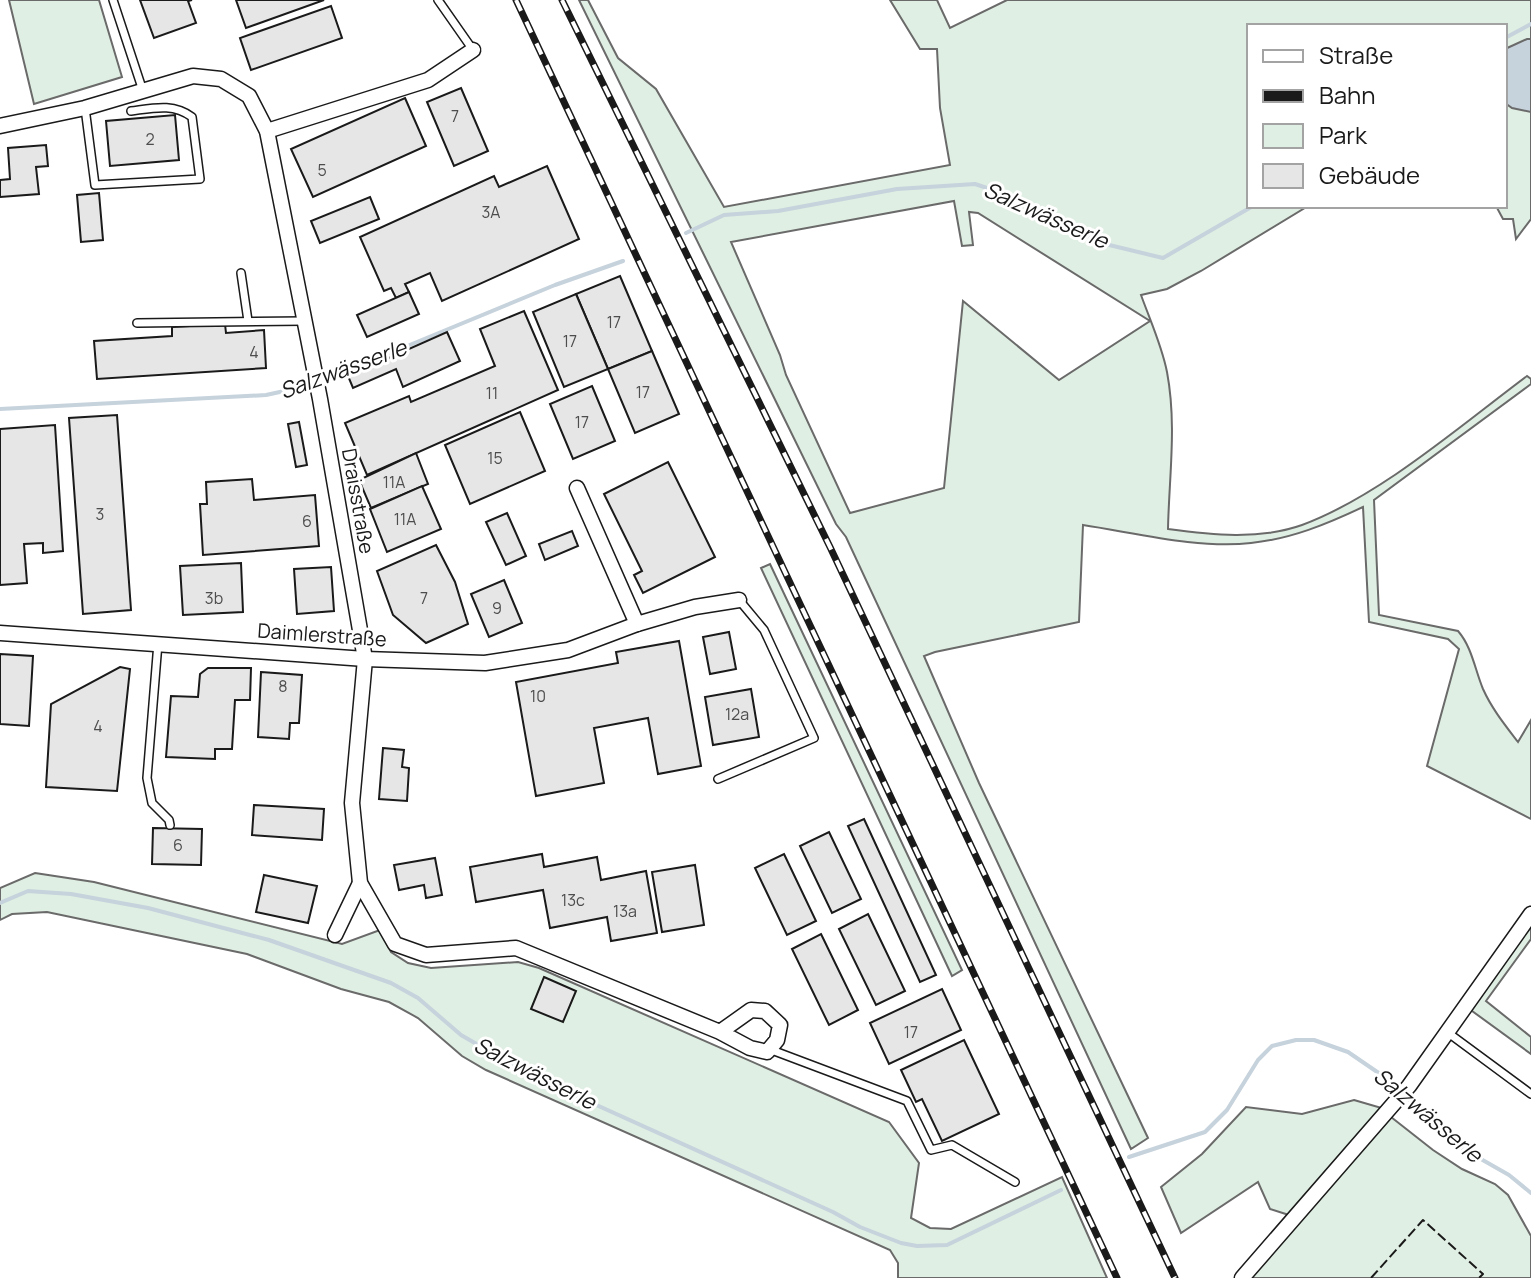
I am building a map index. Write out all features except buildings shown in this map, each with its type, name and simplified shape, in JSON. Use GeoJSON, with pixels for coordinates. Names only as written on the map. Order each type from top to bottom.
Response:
{"type":"FeatureCollection","features":[{"type":"Feature","properties":{"kind":"street"},"geometry":{"type":"LineString","coordinates":[[267,131],[428,80],[473,50]]}},
{"type":"Feature","properties":{"kind":"street","name":"Draisstraße"},"geometry":{"type":"LineString","coordinates":[[0,126],[85,108],[193,76],[221,79],[249,96],[267,131],[320,399],[365,659],[352,803],[360,883],[395,944],[426,955],[516,948],[720,1032],[750,1048],[767,1052],[769,1049]]}},
{"type":"Feature","properties":{"kind":"street"},"geometry":{"type":"LineString","coordinates":[[577,488],[637,624]]}},
{"type":"Feature","properties":{"kind":"street","name":"Daimlerstraße"},"geometry":{"type":"LineString","coordinates":[[0,633],[365,659],[485,663],[568,650],[637,624],[695,607],[739,600]]}},
{"type":"Feature","properties":{"kind":"street"},"geometry":{"type":"LineString","coordinates":[[335,935],[360,883]]}},
{"type":"Feature","properties":{"kind":"street"},"geometry":{"type":"LineString","coordinates":[[1243,1278],[1409,1086],[1531,914]]}},
{"type":"Feature","properties":{"kind":"street"},"geometry":{"type":"LineString","coordinates":[[720,1032],[751,1010],[765,1011],[780,1025],[777,1040],[769,1049]]}},
{"type":"Feature","properties":{"kind":"lane"},"geometry":{"type":"LineString","coordinates":[[113,0],[143,91]]}},
{"type":"Feature","properties":{"kind":"lane"},"geometry":{"type":"LineString","coordinates":[[438,0],[473,50]]}},
{"type":"Feature","properties":{"kind":"lane"},"geometry":{"type":"LineString","coordinates":[[85,108],[95,185],[200,179],[192,117],[181,109],[169,107],[131,111]]}},
{"type":"Feature","properties":{"kind":"lane"},"geometry":{"type":"LineString","coordinates":[[241,273],[248,321]]}},
{"type":"Feature","properties":{"kind":"lane"},"geometry":{"type":"LineString","coordinates":[[137,323],[305,321]]}},
{"type":"Feature","properties":{"kind":"lane"},"geometry":{"type":"LineString","coordinates":[[718,779],[814,738],[764,630],[739,600]]}},
{"type":"Feature","properties":{"kind":"lane"},"geometry":{"type":"LineString","coordinates":[[158,643],[147,778],[152,803],[170,825]]}},
{"type":"Feature","properties":{"kind":"lane"},"geometry":{"type":"LineString","coordinates":[[1447,1032],[1531,1094]]}},
{"type":"Feature","properties":{"kind":"lane"},"geometry":{"type":"LineString","coordinates":[[769,1049],[907,1101],[931,1150],[952,1145],[1015,1182]]}},
{"type":"Feature","properties":{"kind":"green space"},"geometry":{"type":"Polygon","coordinates":[[[9,0],[99,0],[122,77],[34,104],[9,0]]]}},
{"type":"Feature","properties":{"kind":"green space"},"geometry":{"type":"Polygon","coordinates":[[[579,0],[588,0],[618,58],[656,89],[724,207],[950,165],[940,108],[937,49],[920,49],[890,0],[937,0],[950,28],[1007,0],[1531,0],[1531,219],[1516,239],[1513,219],[1503,219],[1497,208],[1507,208],[1507,24],[1247,24],[1247,208],[1305,208],[1201,271],[1167,289],[1141,295],[1162,353],[1170,392],[1172,431],[1168,529],[1252,534],[1302,525],[1361,497],[1527,376],[1531,379],[1531,384],[1374,500],[1379,615],[1458,631],[1470,651],[1487,696],[1518,742],[1531,720],[1531,819],[1427,766],[1459,649],[1448,639],[1369,622],[1363,507],[1308,530],[1251,543],[1189,542],[1083,525],[1079,622],[924,656],[979,783],[1148,1138],[1131,1149],[846,537],[836,524],[579,0]],[[954,201],[731,242],[786,375],[850,513],[944,488],[963,301],[1059,380],[1150,321],[978,213],[969,212],[973,245],[962,246],[954,201]]]}},
{"type":"Feature","properties":{"kind":"green space"},"geometry":{"type":"Polygon","coordinates":[[[770,564],[962,970],[952,976],[761,568],[770,564]]]}},
{"type":"Feature","properties":{"kind":"green space"},"geometry":{"type":"Polygon","coordinates":[[[35,873],[94,882],[342,944],[380,930],[391,952],[408,963],[431,968],[518,962],[539,968],[889,1122],[919,1163],[911,1218],[930,1228],[951,1229],[1062,1177],[1107,1278],[898,1278],[898,1263],[890,1250],[486,1070],[462,1056],[418,1018],[389,1002],[341,989],[247,954],[47,912],[12,914],[0,920],[0,888],[35,873]]]}},
{"type":"Feature","properties":{"kind":"green space"},"geometry":{"type":"Polygon","coordinates":[[[1531,922],[1531,939],[1486,1001],[1531,1037],[1531,1054],[1468,1008],[1531,922]]]}},
{"type":"Feature","properties":{"kind":"green space"},"geometry":{"type":"Polygon","coordinates":[[[1354,1100],[1385,1109],[1289,1215],[1270,1209],[1258,1182],[1181,1233],[1161,1187],[1202,1154],[1246,1107],[1302,1114],[1354,1100]]]}},
{"type":"Feature","properties":{"kind":"green space"},"geometry":{"type":"Polygon","coordinates":[[[1391,1117],[1433,1150],[1462,1169],[1495,1184],[1508,1195],[1531,1236],[1531,1278],[1251,1278],[1250,1274],[1391,1117]]]}},
{"type":"Feature","properties":{"kind":"shaded area"},"geometry":{"type":"Polygon","coordinates":[[[1531,39],[1531,112],[1507,104],[1507,48],[1531,39]]]}},
{"type":"Feature","properties":{"kind":"waterway","name":"Salzwässerle"},"geometry":{"type":"LineString","coordinates":[[1507,37],[1531,24]]}},
{"type":"Feature","properties":{"kind":"waterway","name":"Salzwässerle"},"geometry":{"type":"LineString","coordinates":[[686,233],[724,215],[778,211],[897,189],[975,184],[996,191],[1101,243],[1163,258],[1250,208]]}},
{"type":"Feature","properties":{"kind":"waterway","name":"Salzwässerle"},"geometry":{"type":"LineString","coordinates":[[320,382],[555,285],[623,261]]}},
{"type":"Feature","properties":{"kind":"waterway","name":"Salzwässerle"},"geometry":{"type":"LineString","coordinates":[[0,409],[266,395],[312,385]]}},
{"type":"Feature","properties":{"kind":"waterway","name":"Salzwässerle"},"geometry":{"type":"LineString","coordinates":[[0,903],[28,891],[71,894],[148,908],[269,940],[391,983],[418,998],[461,1035],[530,1075],[901,1243],[947,1245],[1061,1190]]}},
{"type":"Feature","properties":{"kind":"waterway","name":"Salzwässerle"},"geometry":{"type":"LineString","coordinates":[[1129,1157],[1205,1132],[1227,1110],[1258,1060],[1272,1046],[1296,1040],[1314,1040],[1348,1052],[1386,1078],[1458,1146],[1509,1175],[1531,1193]]}},
{"type":"Feature","properties":{"kind":"railway"},"geometry":{"type":"LineString","coordinates":[[516,0],[1117,1278]]}},
{"type":"Feature","properties":{"kind":"railway"},"geometry":{"type":"LineString","coordinates":[[562,0],[830,547],[1175,1278]]}},
{"type":"Feature","properties":{"kind":"fence"},"geometry":{"type":"LineString","coordinates":[[1371,1278],[1423,1220],[1483,1274],[1479,1278]]}}]}
